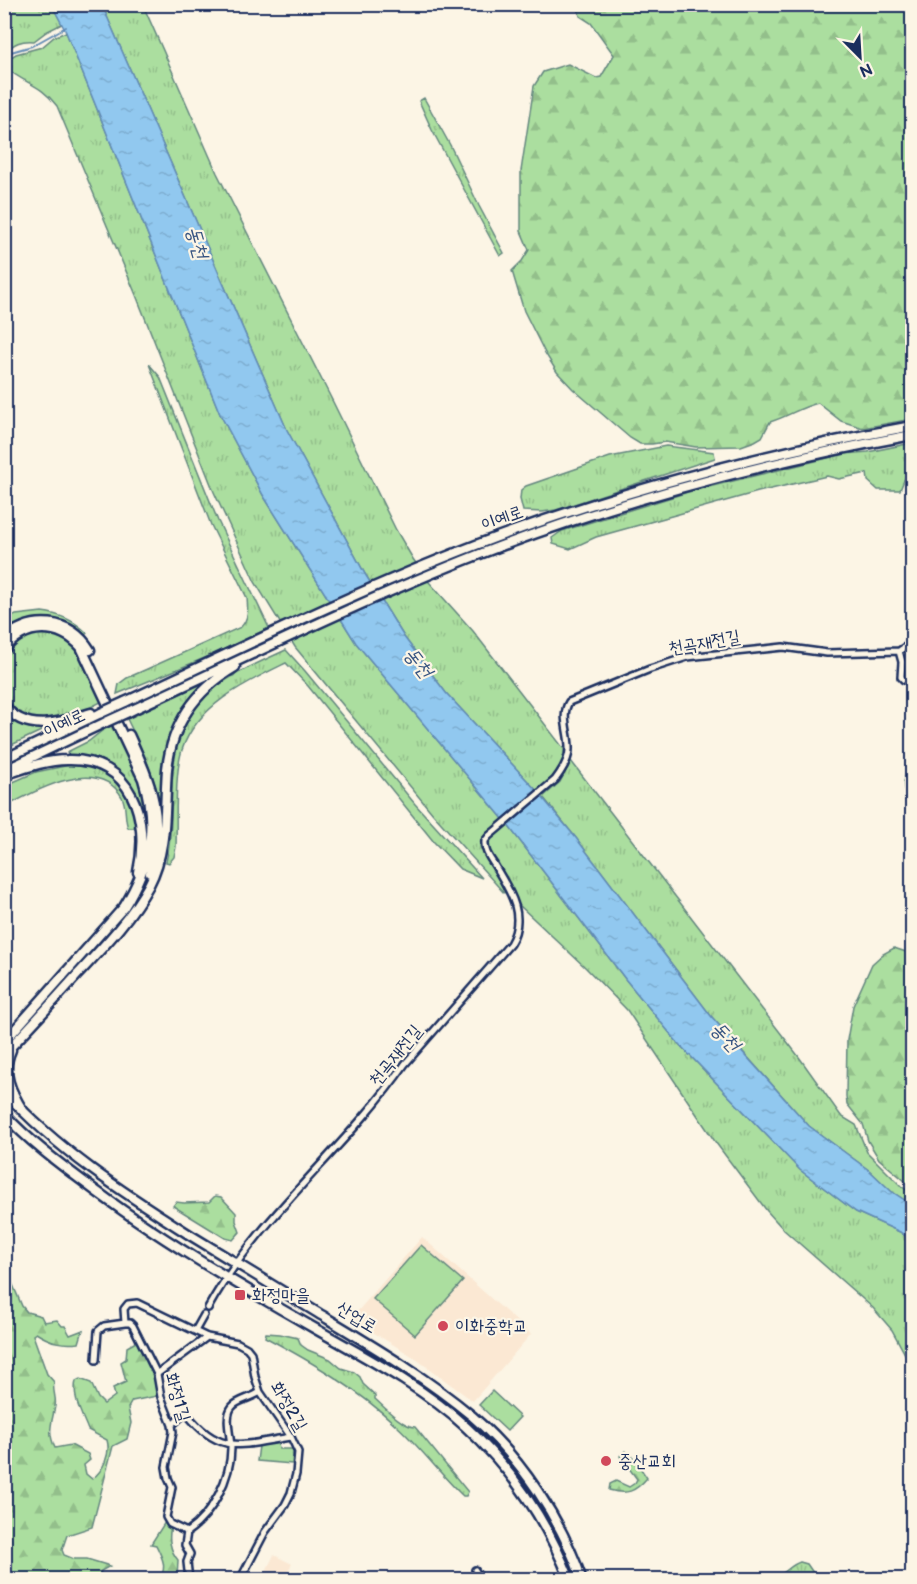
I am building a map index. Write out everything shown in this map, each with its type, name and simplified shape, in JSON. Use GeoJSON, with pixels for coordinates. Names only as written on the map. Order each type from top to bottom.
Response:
{"type":"FeatureCollection","features":[{"type":"Feature","properties":{"kind":"main road","name":"이예로"},"geometry":{"type":"LineString","coordinates":[[4,770],[124,702],[344,600],[560,515],[707,471],[858,436],[912,426]]}},
{"type":"Feature","properties":{"kind":"main road","name":"이예로"},"geometry":{"type":"LineString","coordinates":[[4,759],[102,715],[128,712],[349,608],[418,579],[566,523],[708,480],[847,447],[912,435]]}},
{"type":"Feature","properties":{"kind":"main road"},"geometry":{"type":"LineString","coordinates":[[4,639],[33,623],[47,622],[69,628],[79,635],[92,653],[148,778],[156,809],[155,850],[148,878],[125,921]]}},
{"type":"Feature","properties":{"kind":"main road"},"geometry":{"type":"LineString","coordinates":[[4,650],[17,636],[27,631],[46,628],[65,633],[74,639],[87,656],[143,779],[149,802],[150,840],[148,855],[135,889],[124,907],[8,1040],[4,1054]]}},
{"type":"Feature","properties":{"kind":"main road"},"geometry":{"type":"LineString","coordinates":[[22,1112],[14,1098],[7,1074],[8,1040],[125,921],[150,882],[160,856],[166,814],[167,768],[182,719],[199,695],[212,683],[274,644]]}},
{"type":"Feature","properties":{"kind":"main road"},"geometry":{"type":"LineString","coordinates":[[4,705],[21,720],[40,724],[102,715]]}},
{"type":"Feature","properties":{"kind":"main road"},"geometry":{"type":"LineString","coordinates":[[4,775],[51,761],[67,760],[96,763],[109,769],[120,778],[135,801],[142,829],[139,868],[124,907]]}},
{"type":"Feature","properties":{"kind":"main road","name":"산업로"},"geometry":{"type":"LineString","coordinates":[[4,1091],[22,1112],[114,1185],[236,1263],[376,1347],[427,1381],[473,1417],[505,1449],[537,1490],[559,1528],[582,1580]]}},
{"type":"Feature","properties":{"kind":"main road","name":"산업로"},"geometry":{"type":"LineString","coordinates":[[4,1114],[52,1158],[104,1198],[227,1276],[367,1358],[421,1392],[465,1425],[495,1456],[526,1496],[548,1533],[570,1580]]}},
{"type":"Feature","properties":{"kind":"street"},"geometry":{"type":"LineString","coordinates":[[912,642],[899,651],[902,677],[904,680],[912,679]]}},
{"type":"Feature","properties":{"kind":"street","name":"천곡재전길"},"geometry":{"type":"LineString","coordinates":[[208,1308],[236,1263],[515,936],[518,922],[516,908],[485,849],[485,841],[555,780],[562,769],[570,751],[565,712],[569,702],[687,657],[769,648],[799,648],[845,653],[899,651]]}},
{"type":"Feature","properties":{"kind":"street"},"geometry":{"type":"LineString","coordinates":[[96,1360],[98,1331],[104,1326],[125,1323],[126,1306],[137,1303],[207,1337],[157,1374]]}},
{"type":"Feature","properties":{"kind":"street"},"geometry":{"type":"LineString","coordinates":[[195,1331],[204,1315]]}},
{"type":"Feature","properties":{"kind":"street","name":"화정1길"},"geometry":{"type":"LineString","coordinates":[[125,1323],[133,1326],[157,1374],[161,1397],[173,1432],[166,1467],[171,1492],[166,1517],[170,1524],[188,1532]]}},
{"type":"Feature","properties":{"kind":"street","name":"화정2길"},"geometry":{"type":"LineString","coordinates":[[207,1337],[238,1343],[251,1353],[260,1392],[291,1437],[298,1452],[291,1493],[265,1532],[240,1580]]}},
{"type":"Feature","properties":{"kind":"street"},"geometry":{"type":"LineString","coordinates":[[189,1580],[187,1562],[190,1554],[185,1542],[188,1532],[199,1523],[214,1501],[229,1465],[231,1408],[260,1392]]}},
{"type":"Feature","properties":{"kind":"street"},"geometry":{"type":"LineString","coordinates":[[171,1425],[187,1414],[199,1429],[231,1446],[291,1437]]}},
{"type":"Feature","properties":{"kind":"street"},"geometry":{"type":"LineString","coordinates":[[475,1570],[481,1580]]}},
{"type":"Feature","properties":{"kind":"shaded area","name":"이화중학교"},"geometry":{"type":"Polygon","coordinates":[[[422,1237],[531,1334],[473,1401],[412,1356],[351,1319],[422,1237]]]}},
{"type":"Feature","properties":{"kind":"shaded area"},"geometry":{"type":"Polygon","coordinates":[[[274,1555],[292,1564],[284,1579],[273,1579],[264,1575],[274,1555]]]}},
{"type":"Feature","properties":{"kind":"green space"},"geometry":{"type":"Polygon","coordinates":[[[5,5],[52,5],[62,24],[34,41],[18,43],[5,52],[5,5]]]}},
{"type":"Feature","properties":{"kind":"green space"},"geometry":{"type":"Polygon","coordinates":[[[102,5],[143,5],[217,173],[396,530],[429,582],[473,631],[564,749],[562,762],[552,778],[537,791],[446,693],[404,637],[365,574],[287,430],[102,5]]]}},
{"type":"Feature","properties":{"kind":"green space"},"geometry":{"type":"Polygon","coordinates":[[[577,5],[912,5],[912,419],[863,428],[841,421],[818,403],[770,422],[762,437],[741,446],[696,447],[665,442],[640,444],[573,389],[557,372],[524,311],[512,271],[529,250],[521,231],[521,171],[534,86],[543,72],[568,64],[596,78],[601,77],[614,55],[591,23],[580,16],[577,5]]]}},
{"type":"Feature","properties":{"kind":"green space"},"geometry":{"type":"Polygon","coordinates":[[[66,32],[220,414],[263,495],[356,643],[504,820],[626,980],[678,1043],[800,1170],[856,1212],[900,1232],[912,1241],[912,1374],[906,1356],[892,1330],[873,1308],[784,1230],[767,1211],[716,1143],[627,1010],[519,905],[490,852],[488,834],[481,841],[480,846],[506,891],[504,893],[433,814],[295,647],[255,582],[214,492],[136,295],[57,106],[45,93],[6,68],[11,57],[16,54],[42,47],[54,37],[66,32]]]}},
{"type":"Feature","properties":{"kind":"green space"},"geometry":{"type":"Polygon","coordinates":[[[424,98],[504,253],[500,256],[432,130],[419,101],[424,98]]]}},
{"type":"Feature","properties":{"kind":"green space"},"geometry":{"type":"Polygon","coordinates":[[[149,364],[160,377],[218,521],[269,628],[212,655],[117,694],[119,684],[127,678],[241,627],[247,614],[247,598],[211,525],[149,364]]]}},
{"type":"Feature","properties":{"kind":"green space"},"geometry":{"type":"Polygon","coordinates":[[[912,443],[912,458],[908,460],[912,470],[907,473],[900,490],[878,490],[868,481],[867,473],[839,479],[827,476],[758,492],[596,537],[570,549],[553,544],[552,538],[562,531],[688,492],[844,454],[868,452],[912,443]]]}},
{"type":"Feature","properties":{"kind":"green space"},"geometry":{"type":"Polygon","coordinates":[[[666,446],[714,452],[715,458],[556,510],[523,511],[520,499],[521,490],[526,486],[610,457],[666,446]]]}},
{"type":"Feature","properties":{"kind":"green space"},"geometry":{"type":"Polygon","coordinates":[[[42,612],[66,618],[87,633],[85,635],[66,622],[45,618],[24,621],[5,633],[5,620],[16,615],[42,612]]]}},
{"type":"Feature","properties":{"kind":"green space"},"geometry":{"type":"Polygon","coordinates":[[[33,632],[59,634],[79,648],[103,701],[83,711],[56,719],[31,719],[17,712],[5,696],[4,656],[15,642],[33,632]]]}},
{"type":"Feature","properties":{"kind":"green space"},"geometry":{"type":"Polygon","coordinates":[[[286,650],[415,804],[482,878],[460,869],[434,842],[308,686],[286,663],[255,678],[225,697],[199,720],[189,734],[179,760],[176,847],[174,857],[169,863],[166,862],[175,754],[182,731],[192,712],[220,684],[239,672],[286,650]]]}},
{"type":"Feature","properties":{"kind":"green space"},"geometry":{"type":"Polygon","coordinates":[[[199,685],[200,687],[188,701],[174,729],[167,758],[163,808],[160,808],[143,751],[127,719],[199,685]]]}},
{"type":"Feature","properties":{"kind":"green space"},"geometry":{"type":"Polygon","coordinates":[[[5,712],[21,725],[40,728],[41,731],[5,748],[5,712]]]}},
{"type":"Feature","properties":{"kind":"green space"},"geometry":{"type":"Polygon","coordinates":[[[113,725],[140,782],[147,814],[142,814],[131,789],[117,772],[97,761],[70,756],[67,752],[113,725]]]}},
{"type":"Feature","properties":{"kind":"green space"},"geometry":{"type":"Polygon","coordinates":[[[912,757],[912,811],[904,785],[912,757]]]}},
{"type":"Feature","properties":{"kind":"green space"},"geometry":{"type":"Polygon","coordinates":[[[571,761],[799,1057],[841,1116],[856,1125],[867,1152],[912,1194],[912,1205],[809,1126],[711,1016],[543,797],[560,782],[571,761]]]}},
{"type":"Feature","properties":{"kind":"green space"},"geometry":{"type":"Polygon","coordinates":[[[70,765],[99,771],[115,780],[131,804],[134,828],[128,828],[122,797],[111,785],[97,779],[82,777],[65,780],[5,807],[4,786],[36,772],[70,765]]]}},
{"type":"Feature","properties":{"kind":"green space"},"geometry":{"type":"Polygon","coordinates":[[[894,948],[909,953],[912,957],[912,1187],[879,1159],[868,1141],[863,1124],[847,1104],[846,1096],[847,1040],[853,1006],[872,964],[894,948]]]}},
{"type":"Feature","properties":{"kind":"green space"},"geometry":{"type":"Polygon","coordinates":[[[215,1196],[221,1197],[236,1213],[240,1232],[233,1240],[225,1238],[173,1206],[176,1202],[209,1202],[215,1196]]]}},
{"type":"Feature","properties":{"kind":"green space"},"geometry":{"type":"Polygon","coordinates":[[[421,1245],[463,1281],[415,1335],[373,1299],[421,1245]]]}},
{"type":"Feature","properties":{"kind":"green space"},"geometry":{"type":"Polygon","coordinates":[[[4,1264],[22,1306],[27,1312],[41,1316],[44,1322],[57,1320],[65,1326],[70,1335],[83,1330],[79,1343],[67,1344],[51,1341],[36,1333],[33,1335],[47,1374],[54,1382],[55,1403],[51,1432],[55,1448],[71,1445],[88,1454],[90,1460],[84,1465],[86,1474],[92,1479],[100,1472],[105,1462],[108,1445],[107,1440],[88,1430],[76,1400],[76,1381],[80,1379],[91,1383],[98,1398],[104,1404],[115,1396],[113,1388],[126,1382],[121,1362],[126,1359],[127,1347],[136,1342],[154,1377],[157,1396],[132,1401],[128,1408],[131,1423],[127,1439],[113,1446],[92,1527],[67,1535],[62,1550],[64,1555],[74,1559],[87,1559],[110,1566],[101,1571],[99,1579],[5,1579],[4,1264]]]}},
{"type":"Feature","properties":{"kind":"green space"},"geometry":{"type":"Polygon","coordinates":[[[266,1333],[298,1338],[301,1345],[308,1350],[330,1359],[341,1368],[354,1372],[375,1395],[375,1399],[388,1411],[405,1424],[415,1427],[468,1492],[466,1496],[463,1496],[446,1479],[406,1434],[367,1400],[300,1356],[265,1337],[266,1333]]]}},
{"type":"Feature","properties":{"kind":"green space"},"geometry":{"type":"Polygon","coordinates":[[[492,1391],[520,1417],[507,1431],[479,1405],[492,1391]]]}},
{"type":"Feature","properties":{"kind":"green space"},"geometry":{"type":"Polygon","coordinates":[[[278,1443],[279,1449],[293,1449],[292,1464],[257,1461],[259,1446],[278,1443]]]}},
{"type":"Feature","properties":{"kind":"green space"},"geometry":{"type":"Polygon","coordinates":[[[625,1451],[633,1457],[647,1478],[630,1491],[609,1490],[610,1484],[616,1481],[629,1487],[637,1479],[620,1456],[625,1451]]]}},
{"type":"Feature","properties":{"kind":"green space"},"geometry":{"type":"Polygon","coordinates":[[[165,1522],[171,1527],[170,1544],[178,1560],[177,1579],[159,1579],[163,1571],[163,1562],[156,1545],[151,1544],[165,1522]]]}},
{"type":"Feature","properties":{"kind":"green space"},"geometry":{"type":"Polygon","coordinates":[[[800,1562],[807,1564],[816,1577],[823,1579],[752,1579],[775,1577],[800,1562]]]}},
{"type":"Feature","properties":{"kind":"water","name":"동천"},"geometry":{"type":"Polygon","coordinates":[[[52,5],[102,5],[287,430],[365,574],[404,637],[446,693],[537,791],[576,838],[711,1016],[738,1047],[809,1126],[912,1205],[912,1241],[900,1232],[856,1212],[800,1170],[678,1043],[626,980],[504,820],[356,643],[263,495],[220,414],[66,32],[52,5]]]}},
{"type":"Feature","properties":{"kind":"waterway"},"geometry":{"type":"LineString","coordinates":[[4,61],[11,52],[32,46],[66,27]]}},
{"type":"Feature","properties":{"kind":"place","name":"화정마을"},"geometry":{"type":"Point","coordinates":[240,1295]}},
{"type":"Feature","properties":{"kind":"place","name":"이화중학교"},"geometry":{"type":"Point","coordinates":[443,1326]}},
{"type":"Feature","properties":{"kind":"place","name":"중산교회"},"geometry":{"type":"Point","coordinates":[606,1461]}}]}
